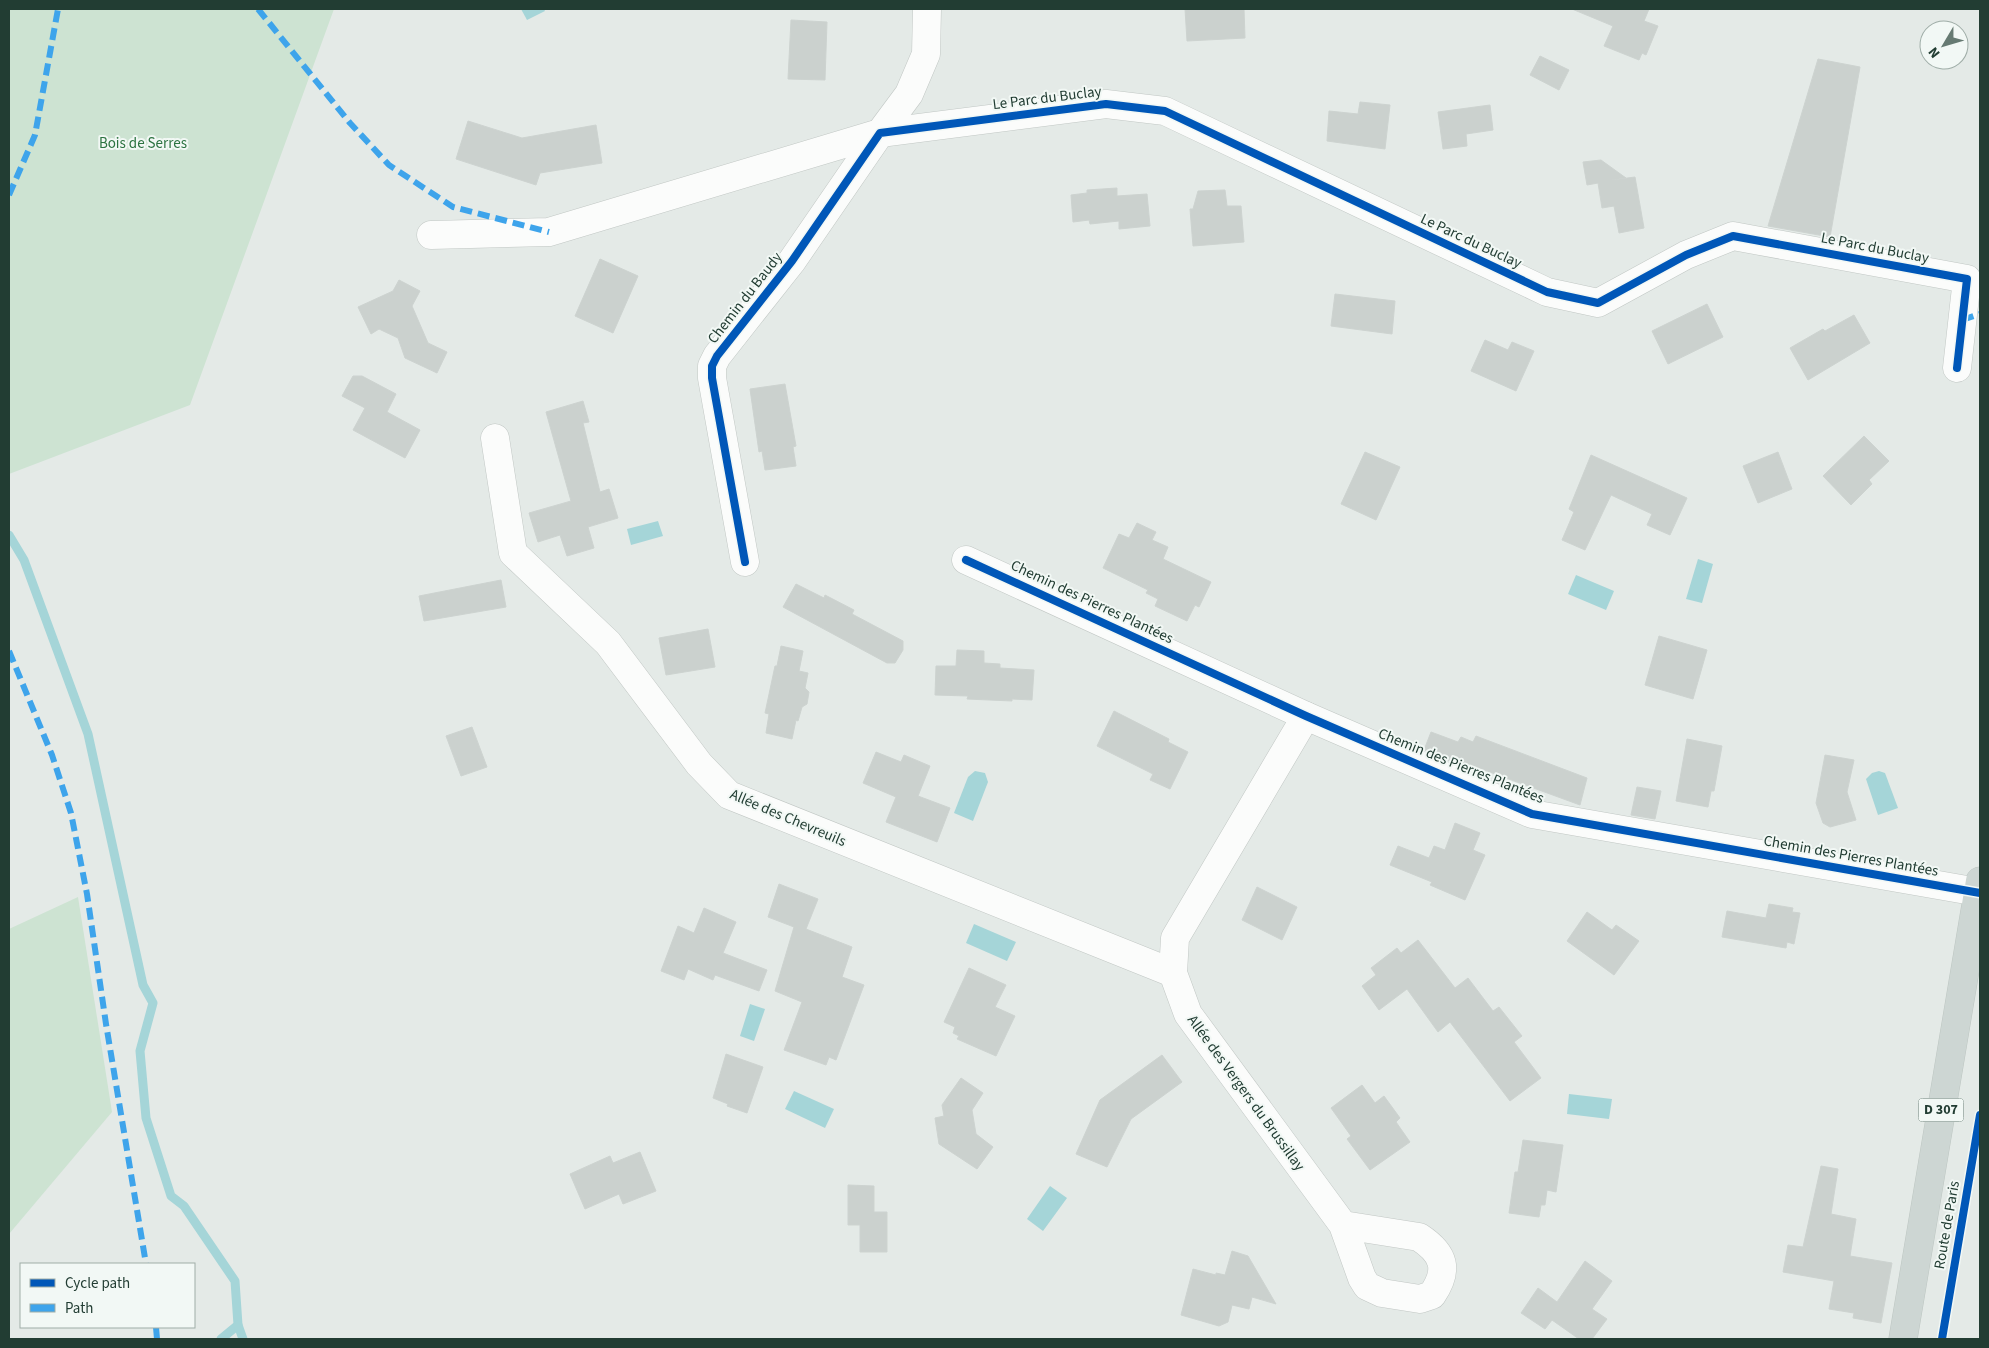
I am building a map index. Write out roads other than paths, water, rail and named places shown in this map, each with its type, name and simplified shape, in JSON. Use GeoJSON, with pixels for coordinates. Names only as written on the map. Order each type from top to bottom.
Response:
{"type":"FeatureCollection","features":[{"type":"Feature","properties":{"kind":"main road","name":"Route de Paris"},"geometry":{"type":"LineString","coordinates":[[1903,1339],[1979,886]]}},
{"type":"Feature","properties":{"kind":"street","name":"Chemin du Baudy"},"geometry":{"type":"LineString","coordinates":[[745,562],[712,378],[712,366],[717,356],[792,261],[909,94],[926,54],[927,9]]}},
{"type":"Feature","properties":{"kind":"street","name":"Le Parc du Buclay"},"geometry":{"type":"LineString","coordinates":[[880,133],[1106,104],[1165,111],[1547,292],[1598,303],[1686,256],[1733,236],[1967,280],[1957,368]]}},
{"type":"Feature","properties":{"kind":"street"},"geometry":{"type":"LineString","coordinates":[[431,236],[549,232],[880,133]]}},
{"type":"Feature","properties":{"kind":"street","name":"Allée des Chevreuils"},"geometry":{"type":"LineString","coordinates":[[495,438],[513,553],[608,643],[699,764],[729,795],[1173,973]]}},
{"type":"Feature","properties":{"kind":"street","name":"Chemin des Pierres Plantées"},"geometry":{"type":"LineString","coordinates":[[966,560],[1306,716],[1532,814],[1979,886]]}},
{"type":"Feature","properties":{"kind":"street","name":"Allée des Vergers du Brussillay"},"geometry":{"type":"LineString","coordinates":[[1306,716],[1175,938],[1173,973],[1188,1014],[1343,1225]]}},
{"type":"Feature","properties":{"kind":"water"},"geometry":{"type":"Polygon","coordinates":[[[521,9],[544,9],[545,11],[527,20],[521,9]]]}},
{"type":"Feature","properties":{"kind":"water"},"geometry":{"type":"Polygon","coordinates":[[[658,521],[663,536],[631,545],[627,529],[658,521]]]}},
{"type":"Feature","properties":{"kind":"water"},"geometry":{"type":"Polygon","coordinates":[[[1698,559],[1713,564],[1702,603],[1686,599],[1698,559]]]}},
{"type":"Feature","properties":{"kind":"water"},"geometry":{"type":"Polygon","coordinates":[[[1576,575],[1614,591],[1606,610],[1568,594],[1576,575]]]}},
{"type":"Feature","properties":{"kind":"water"},"geometry":{"type":"Polygon","coordinates":[[[975,771],[985,773],[988,782],[973,821],[954,813],[968,777],[975,771]]]}},
{"type":"Feature","properties":{"kind":"water"},"geometry":{"type":"Polygon","coordinates":[[[1879,771],[1885,773],[1898,808],[1878,815],[1866,779],[1872,773],[1879,771]]]}},
{"type":"Feature","properties":{"kind":"water"},"geometry":{"type":"Polygon","coordinates":[[[974,924],[1016,942],[1007,961],[966,943],[974,924]]]}},
{"type":"Feature","properties":{"kind":"water"},"geometry":{"type":"Polygon","coordinates":[[[750,1004],[765,1009],[754,1041],[740,1036],[750,1004]]]}},
{"type":"Feature","properties":{"kind":"water"},"geometry":{"type":"Polygon","coordinates":[[[794,1091],[834,1109],[825,1128],[785,1109],[794,1091]]]}},
{"type":"Feature","properties":{"kind":"water"},"geometry":{"type":"Polygon","coordinates":[[[1569,1094],[1612,1099],[1609,1119],[1567,1114],[1569,1094]]]}},
{"type":"Feature","properties":{"kind":"water"},"geometry":{"type":"Polygon","coordinates":[[[1050,1186],[1067,1198],[1043,1231],[1027,1219],[1050,1186]]]}},
{"type":"Feature","properties":{"kind":"waterway"},"geometry":{"type":"LineString","coordinates":[[9,535],[24,560],[88,734],[143,985],[153,1003],[140,1051],[146,1118],[171,1196],[184,1206],[235,1281],[238,1325],[221,1339]]}},
{"type":"Feature","properties":{"kind":"waterway"},"geometry":{"type":"LineString","coordinates":[[238,1325],[243,1339]]}},
{"type":"Feature","properties":{"kind":"park label","name":"Bois de Serres"},"geometry":{"type":"Point","coordinates":[143,143]}}]}
